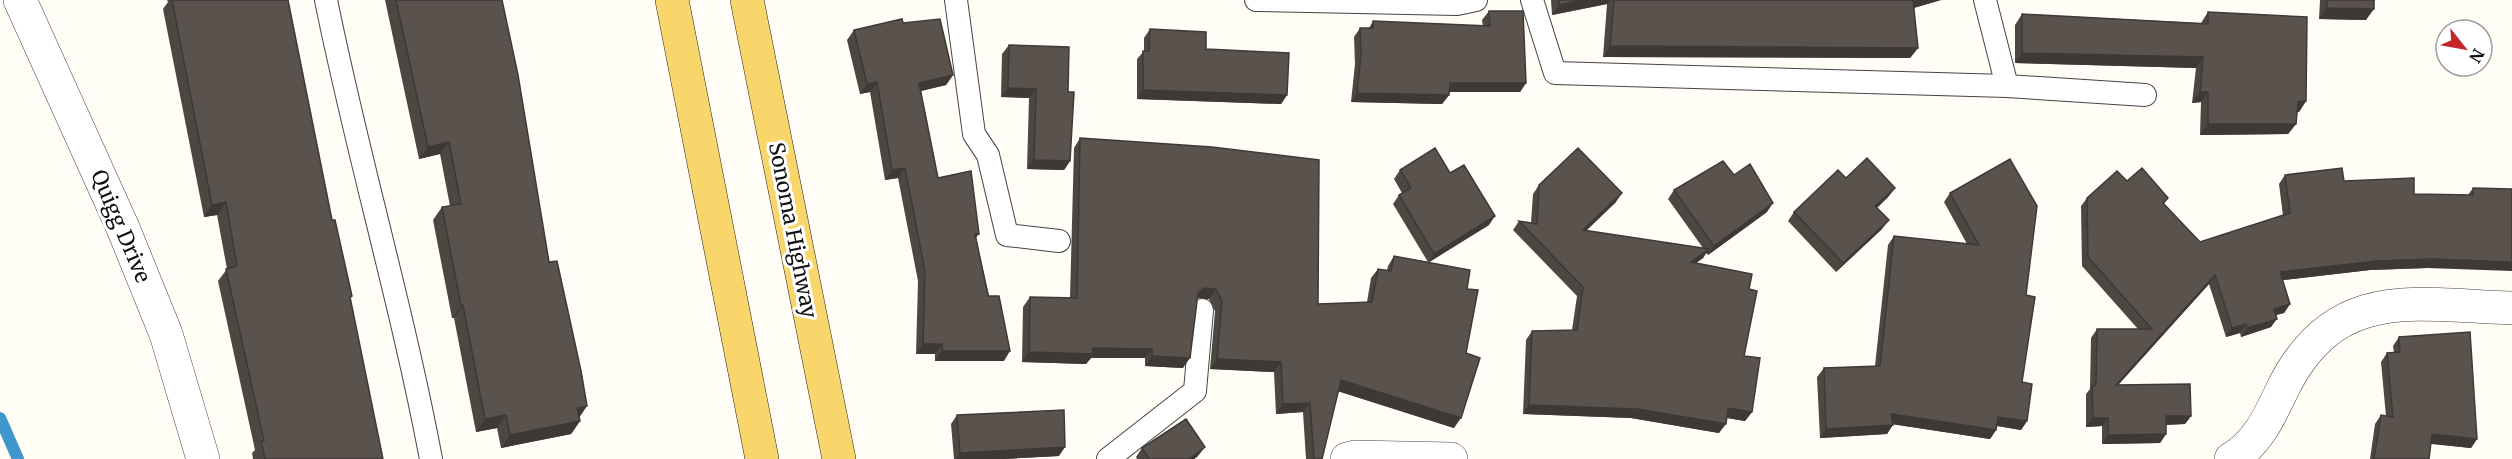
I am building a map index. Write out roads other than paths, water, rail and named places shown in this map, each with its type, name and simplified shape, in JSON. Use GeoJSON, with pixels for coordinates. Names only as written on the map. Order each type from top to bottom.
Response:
{"type":"FeatureCollection","features":[{"type":"Feature","properties":{"kind":"main road"},"geometry":{"type":"LineString","coordinates":[[672,0],[762,459]]}},
{"type":"Feature","properties":{"kind":"main road","name":"Sonoma Highway"},"geometry":{"type":"LineString","coordinates":[[747,0],[839,459]]}},
{"type":"Feature","properties":{"kind":"street","name":"Quigg Drive"},"geometry":{"type":"LineString","coordinates":[[20,0],[123,228],[166,334],[202,459]]}},
{"type":"Feature","properties":{"kind":"street"},"geometry":{"type":"LineString","coordinates":[[2231,459],[2261,432],[2297,362],[2313,341],[2336,322],[2388,304],[2512,309]]}},
{"type":"Feature","properties":{"kind":"street"},"geometry":{"type":"LineString","coordinates":[[1347,459],[1451,459]]}},
{"type":"Feature","properties":{"kind":"lane"},"geometry":{"type":"LineString","coordinates":[[326,0],[344,91],[415,372],[431,459]]}},
{"type":"Feature","properties":{"kind":"lane"},"geometry":{"type":"LineString","coordinates":[[956,0],[974,135],[988,155],[1007,235],[1059,241]]}},
{"type":"Feature","properties":{"kind":"lane"},"geometry":{"type":"LineString","coordinates":[[1256,0],[1457,4],[1476,0]]}},
{"type":"Feature","properties":{"kind":"lane"},"geometry":{"type":"LineString","coordinates":[[1532,0],[1555,73],[2007,86],[2145,95]]}},
{"type":"Feature","properties":{"kind":"lane"},"geometry":{"type":"LineString","coordinates":[[1985,0],[2007,86]]}},
{"type":"Feature","properties":{"kind":"lane"},"geometry":{"type":"LineString","coordinates":[[1108,459],[1195,391],[1202,310]]}},
{"type":"Feature","properties":{"kind":"waterway"},"geometry":{"type":"LineString","coordinates":[[0,418],[18,459]]}}]}
